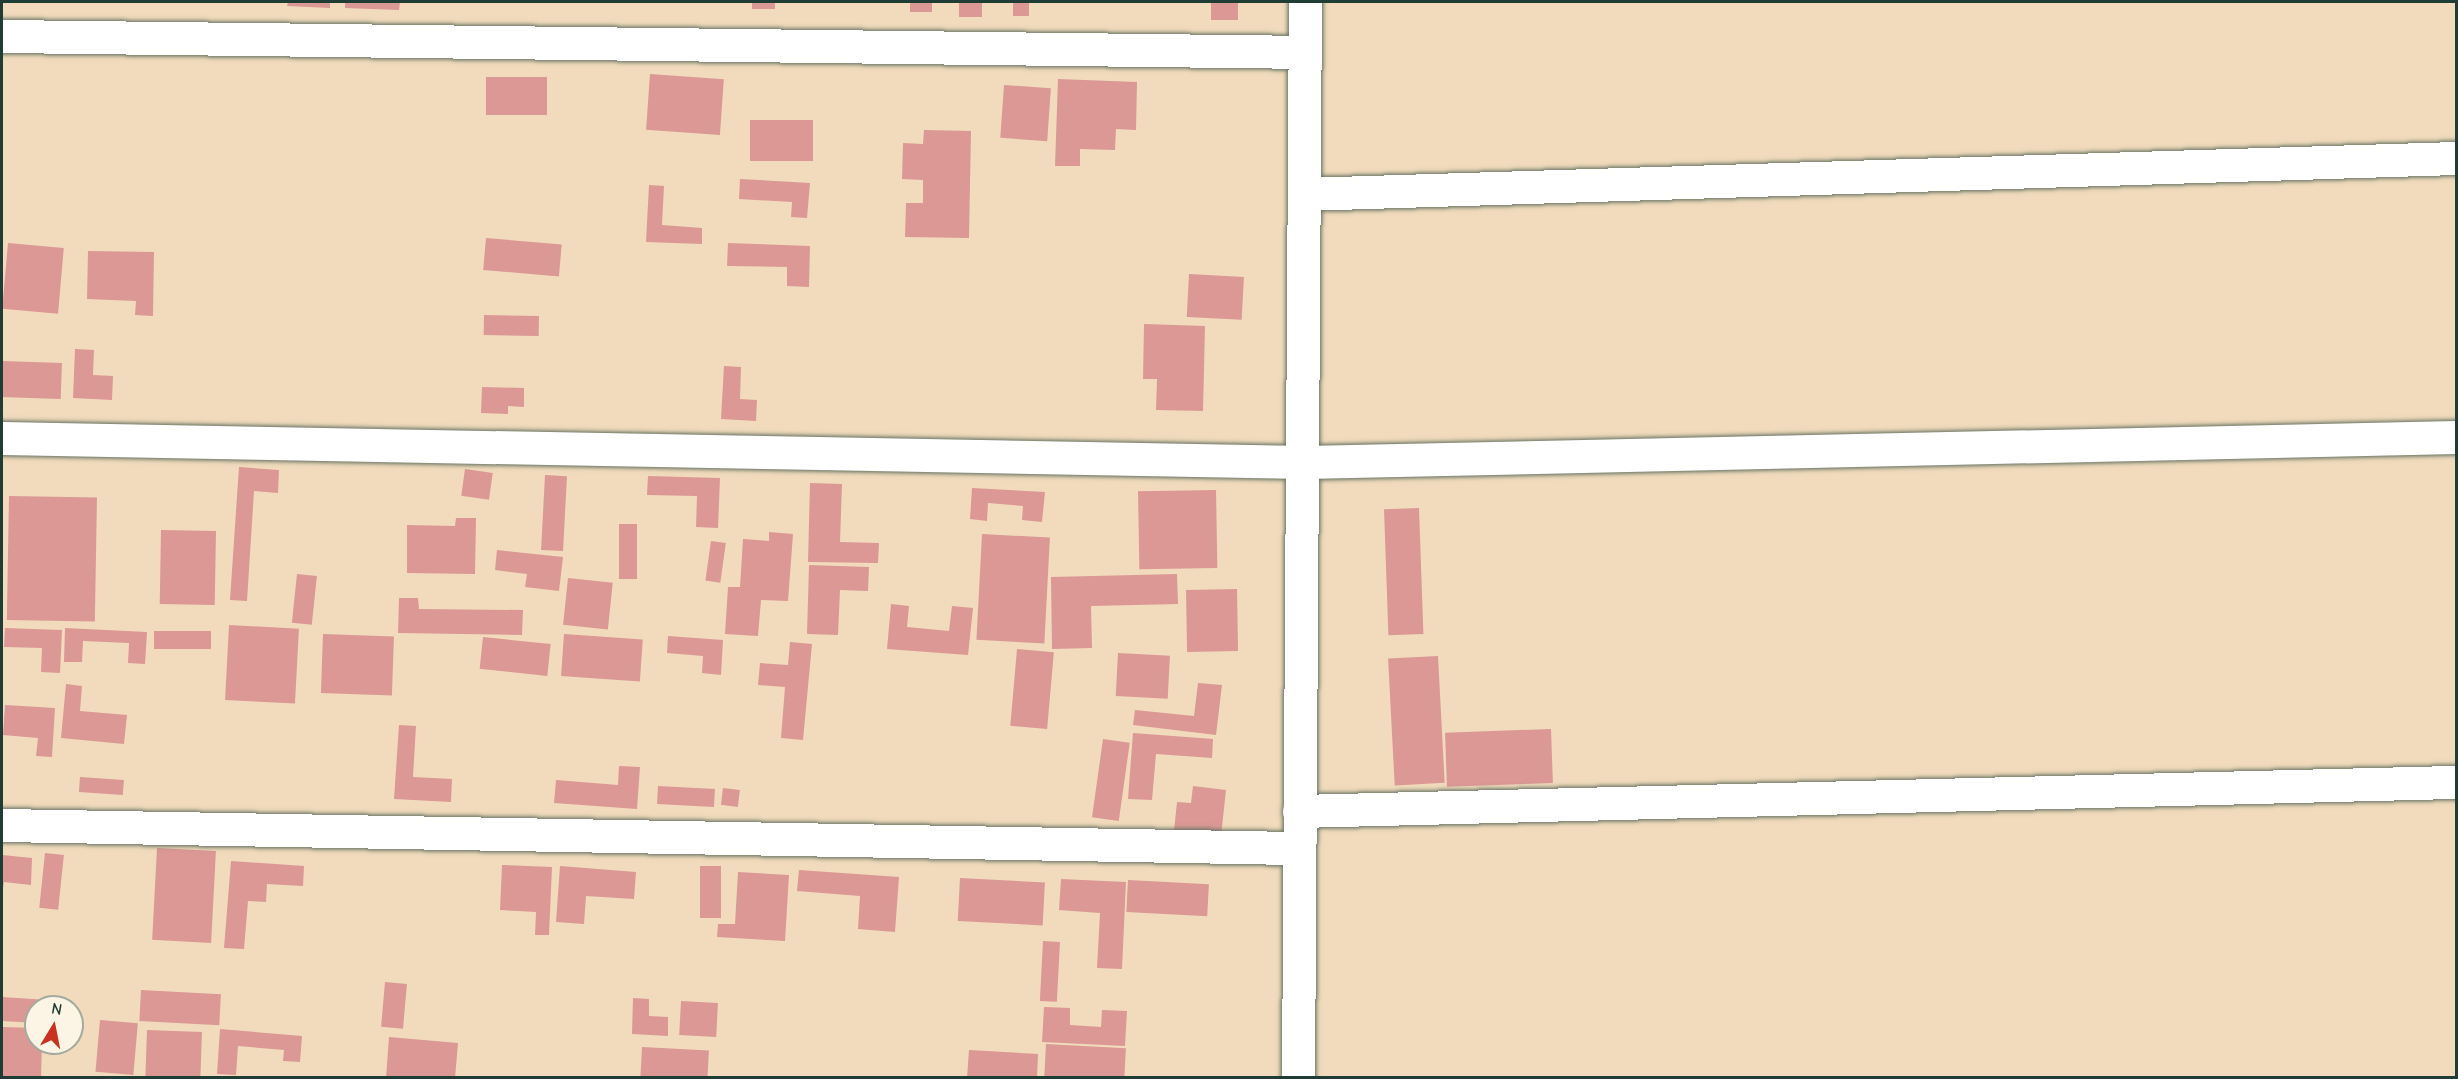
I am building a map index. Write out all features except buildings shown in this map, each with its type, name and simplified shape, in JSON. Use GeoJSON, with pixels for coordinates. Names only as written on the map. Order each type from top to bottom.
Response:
{"type":"FeatureCollection","features":[{"type":"Feature","properties":{"kind":"street"},"geometry":{"type":"LineString","coordinates":[[1298,1077],[1298,848],[1304,462],[1305,2]]}},
{"type":"Feature","properties":{"kind":"street"},"geometry":{"type":"LineString","coordinates":[[2,36],[1305,52]]}},
{"type":"Feature","properties":{"kind":"street"},"geometry":{"type":"LineString","coordinates":[[1305,194],[2457,158]]}},
{"type":"Feature","properties":{"kind":"street"},"geometry":{"type":"LineString","coordinates":[[2,438],[1304,462],[2457,437]]}},
{"type":"Feature","properties":{"kind":"street"},"geometry":{"type":"LineString","coordinates":[[1299,811],[2457,782]]}},
{"type":"Feature","properties":{"kind":"street"},"geometry":{"type":"LineString","coordinates":[[2,825],[1298,848]]}}]}
